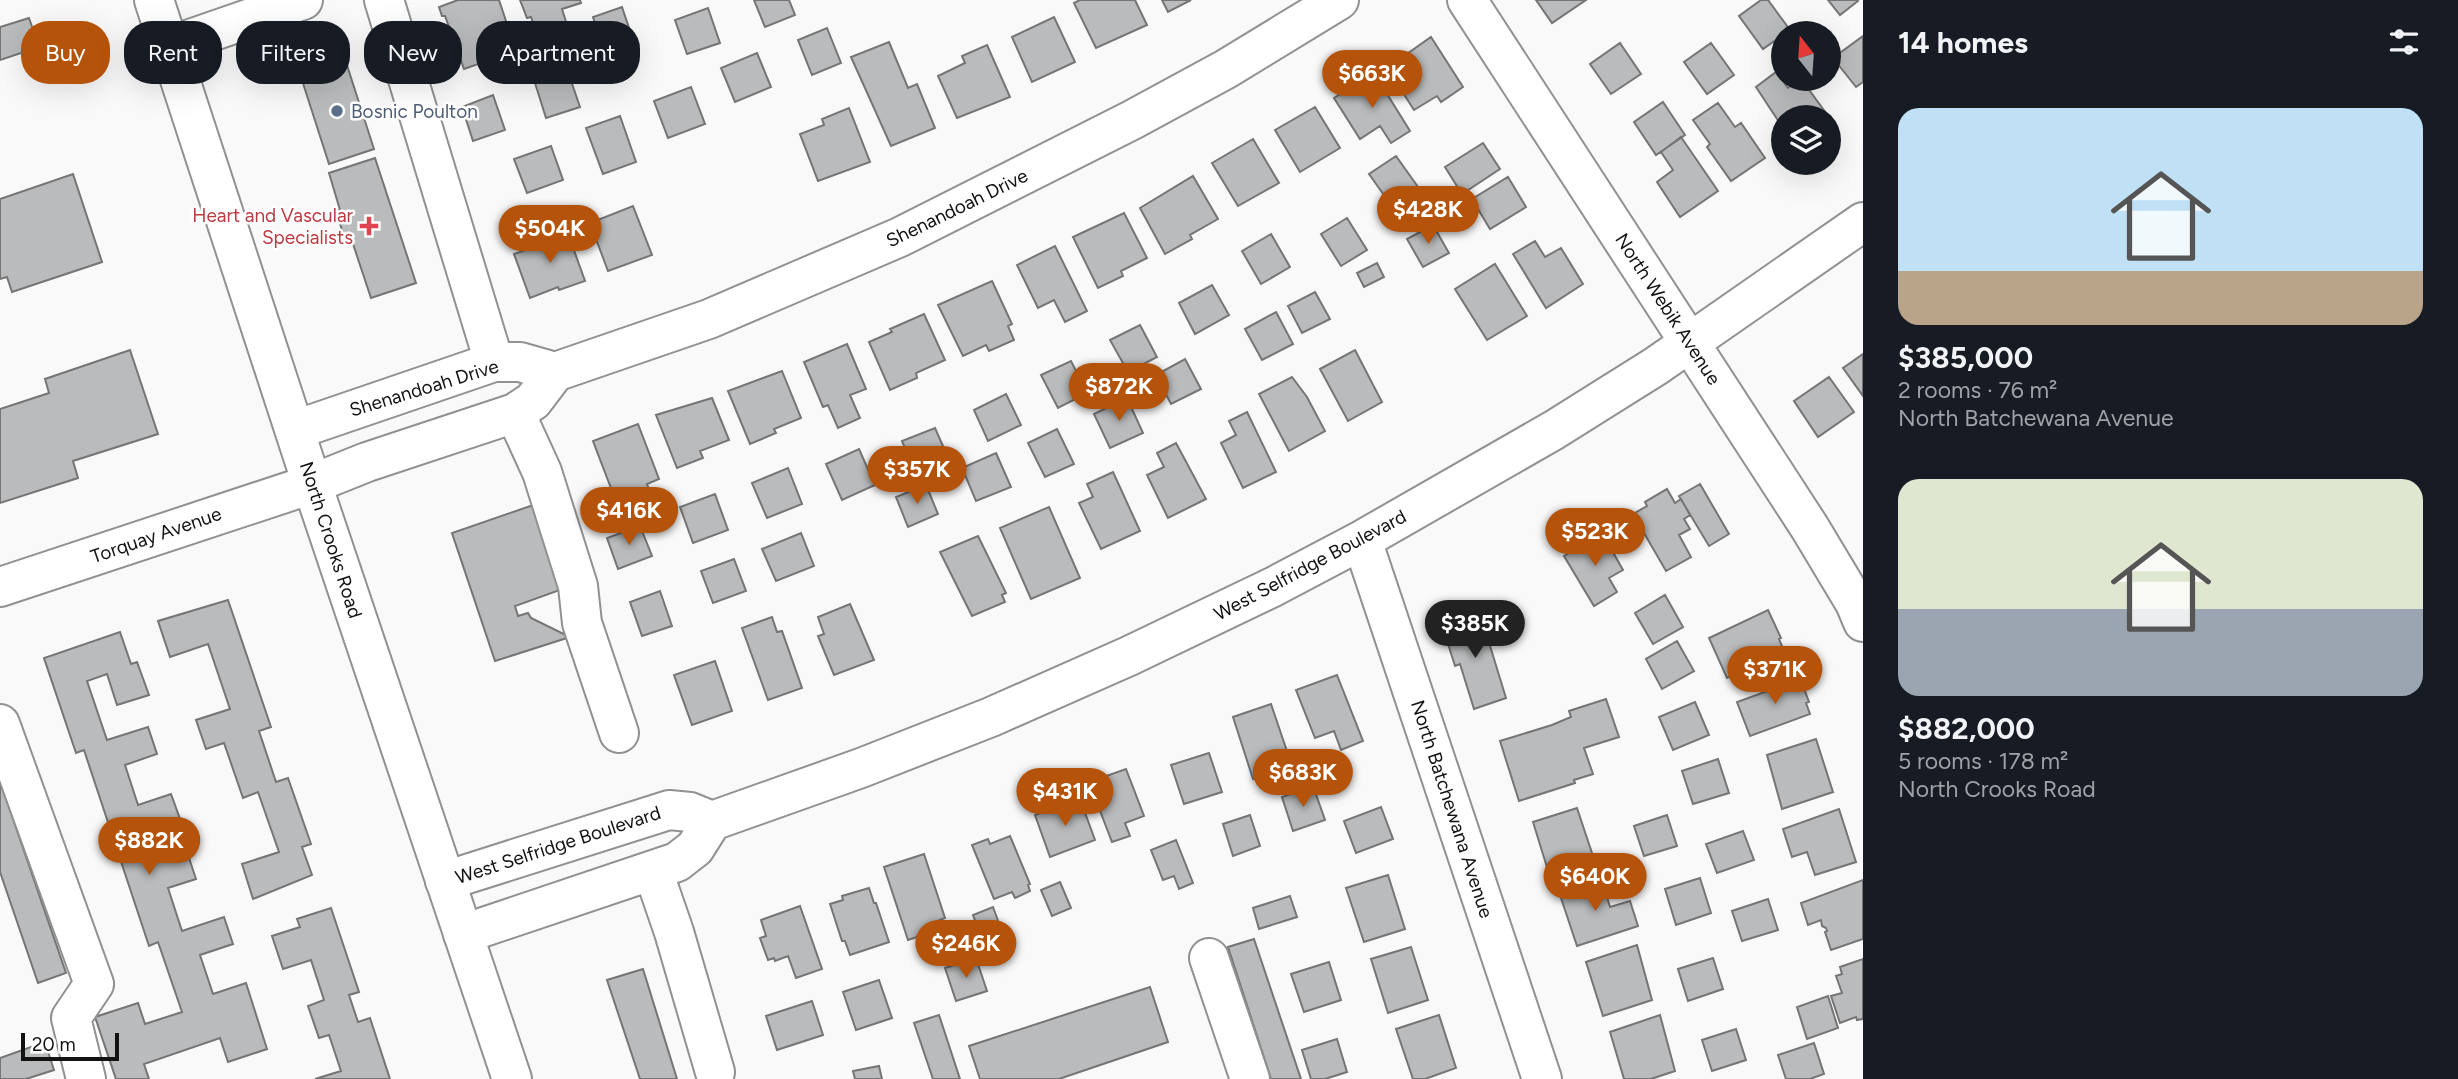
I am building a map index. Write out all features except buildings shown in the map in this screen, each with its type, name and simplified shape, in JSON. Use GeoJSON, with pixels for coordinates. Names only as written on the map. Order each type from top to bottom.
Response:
{"type":"FeatureCollection","features":[{"type":"Feature","properties":{"kind":"street","name":"North Crooks Road"},"geometry":{"type":"LineString","coordinates":[[154,0],[161,21]]}},
{"type":"Feature","properties":{"kind":"street"},"geometry":{"type":"LineString","coordinates":[[222,28],[303,0]]}},
{"type":"Feature","properties":{"kind":"street"},"geometry":{"type":"LineString","coordinates":[[384,0],[494,362]]}},
{"type":"Feature","properties":{"kind":"street","name":"Shenandoah Drive"},"geometry":{"type":"LineString","coordinates":[[295,430],[494,362],[520,362],[555,372],[709,319],[900,237],[1132,120],[1226,69],[1339,0]]}},
{"type":"Feature","properties":{"kind":"street","name":"North Webik Avenue"},"geometry":{"type":"LineString","coordinates":[[1467,0],[1810,528],[1863,622]]}},
{"type":"Feature","properties":{"kind":"street","name":"North Crooks Road"},"geometry":{"type":"LineString","coordinates":[[182,84],[312,484],[512,1079]]}},
{"type":"Feature","properties":{"kind":"street","name":"West Selfridge Boulevard"},"geometry":{"type":"LineString","coordinates":[[445,881],[669,810],[690,811],[712,821],[990,718],[1129,656],[1261,593],[1362,540],[1554,430],[1690,343],[1863,222]]}},
{"type":"Feature","properties":{"kind":"street"},"geometry":{"type":"LineString","coordinates":[[312,484],[367,462],[515,412],[533,401],[555,372]]}},
{"type":"Feature","properties":{"kind":"street"},"geometry":{"type":"LineString","coordinates":[[515,412],[542,471],[578,586],[582,623],[619,733]]}},
{"type":"Feature","properties":{"kind":"street","name":"Torquay Avenue"},"geometry":{"type":"LineString","coordinates":[[0,587],[312,484]]}},
{"type":"Feature","properties":{"kind":"street","name":"North Batchewana Avenue"},"geometry":{"type":"LineString","coordinates":[[1362,540],[1542,1079]]}},
{"type":"Feature","properties":{"kind":"street"},"geometry":{"type":"LineString","coordinates":[[0,723],[94,984],[71,1018],[86,1079]]}},
{"type":"Feature","properties":{"kind":"street"},"geometry":{"type":"LineString","coordinates":[[463,934],[677,862],[695,848],[712,821]]}},
{"type":"Feature","properties":{"kind":"street"},"geometry":{"type":"LineString","coordinates":[[653,871],[715,1072]]}},
{"type":"Feature","properties":{"kind":"street"},"geometry":{"type":"LineString","coordinates":[[1209,958],[1250,1079]]}},
{"type":"Feature","properties":{"kind":"place","name":"Bosnic Poulton"},"geometry":{"type":"Point","coordinates":[337,111]}},
{"type":"Feature","properties":{"kind":"place","name":"Heart and Vascular Specialists"},"geometry":{"type":"Point","coordinates":[369,226]}}]}
